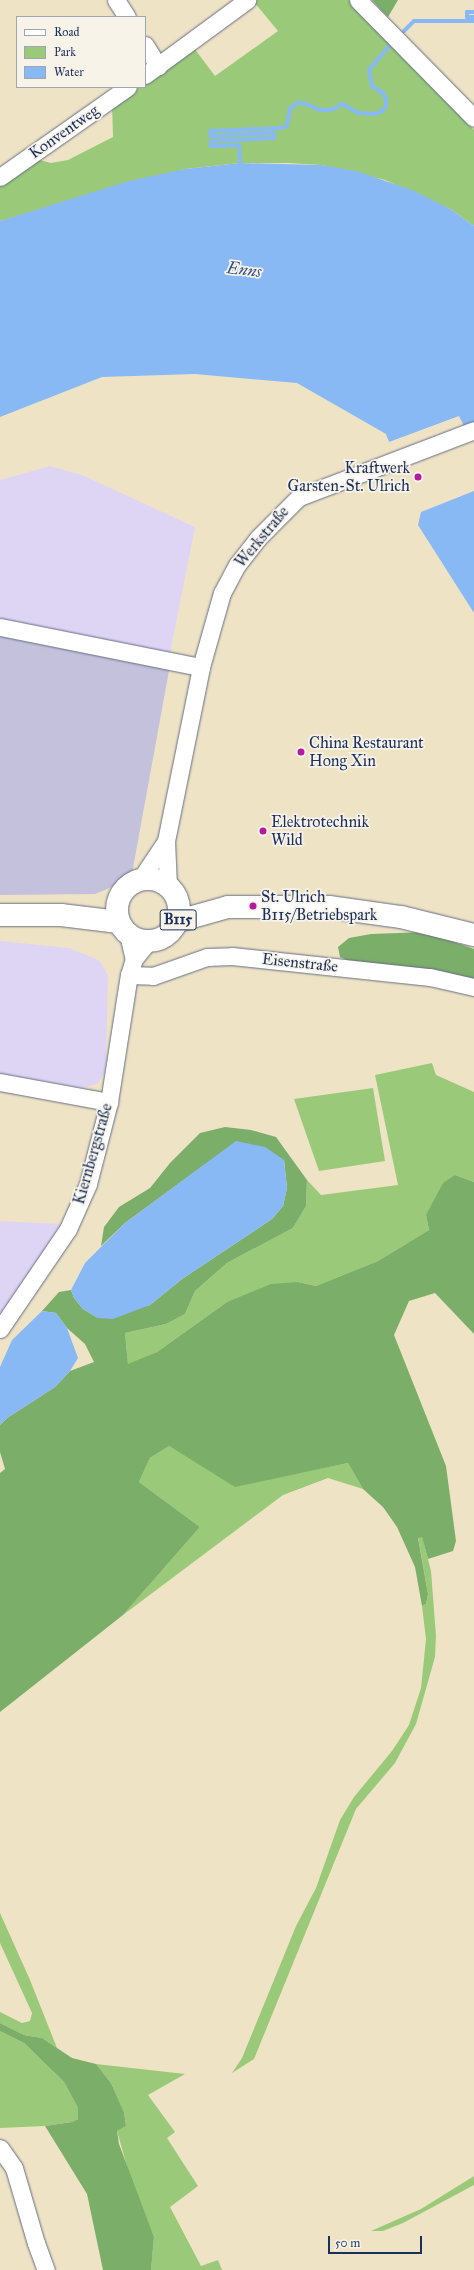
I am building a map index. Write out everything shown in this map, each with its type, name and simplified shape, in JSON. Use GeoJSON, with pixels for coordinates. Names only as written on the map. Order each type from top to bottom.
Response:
{"type":"FeatureCollection","features":[{"type":"Feature","properties":{"kind":"main road","name":"B115"},"geometry":{"type":"LineString","coordinates":[[140,880],[154,880],[172,892],[228,907]]}},
{"type":"Feature","properties":{"kind":"main road"},"geometry":{"type":"LineString","coordinates":[[123,928],[119,900],[126,888],[140,880]]}},
{"type":"Feature","properties":{"kind":"main road","name":"B115"},"geometry":{"type":"LineString","coordinates":[[172,892],[178,921]]}},
{"type":"Feature","properties":{"kind":"main road","name":"B115"},"geometry":{"type":"LineString","coordinates":[[61,915],[119,900]]}},
{"type":"Feature","properties":{"kind":"main road","name":"B115"},"geometry":{"type":"LineString","coordinates":[[0,915],[61,915],[123,928],[148,942],[169,934],[178,921],[228,907],[286,905],[370,911],[474,935]]}},
{"type":"Feature","properties":{"kind":"street"},"geometry":{"type":"LineString","coordinates":[[116,0],[126,16]]}},
{"type":"Feature","properties":{"kind":"street"},"geometry":{"type":"LineString","coordinates":[[146,49],[152,70],[247,0]]}},
{"type":"Feature","properties":{"kind":"street"},"geometry":{"type":"LineString","coordinates":[[358,0],[471,111]]}},
{"type":"Feature","properties":{"kind":"street","name":"Konventweg"},"geometry":{"type":"LineString","coordinates":[[0,177],[127,88]]}},
{"type":"Feature","properties":{"kind":"street","name":"Werkstraße"},"geometry":{"type":"LineString","coordinates":[[172,892],[166,841],[201,667],[222,593],[247,552],[299,497],[358,473],[474,430]]}},
{"type":"Feature","properties":{"kind":"street"},"geometry":{"type":"LineString","coordinates":[[0,627],[201,667]]}},
{"type":"Feature","properties":{"kind":"street","name":"Werkstraße"},"geometry":{"type":"LineString","coordinates":[[140,880],[166,841]]}},
{"type":"Feature","properties":{"kind":"street"},"geometry":{"type":"LineString","coordinates":[[123,928],[134,959]]}},
{"type":"Feature","properties":{"kind":"street","name":"Kiernbergstraße"},"geometry":{"type":"LineString","coordinates":[[0,1329],[54,1252],[79,1206],[96,1158],[109,1102],[129,975],[134,959],[148,942]]}},
{"type":"Feature","properties":{"kind":"street","name":"Eisenstraße"},"geometry":{"type":"LineString","coordinates":[[129,975],[153,976],[207,957],[232,956],[430,977],[474,986]]}},
{"type":"Feature","properties":{"kind":"street"},"geometry":{"type":"LineString","coordinates":[[0,1082],[109,1102]]}},
{"type":"Feature","properties":{"kind":"street"},"geometry":{"type":"LineString","coordinates":[[0,2148],[14,2168],[36,2243],[46,2270]]}},
{"type":"Feature","properties":{"kind":"shaded area"},"geometry":{"type":"Polygon","coordinates":[[[50,466],[82,475],[195,527],[170,653],[0,621],[0,480],[50,466]]]}},
{"type":"Feature","properties":{"kind":"shaded area"},"geometry":{"type":"Polygon","coordinates":[[[0,632],[170,665],[131,879],[95,894],[0,895],[0,632]]]}},
{"type":"Feature","properties":{"kind":"shaded area"},"geometry":{"type":"Polygon","coordinates":[[[0,941],[69,948],[98,960],[102,964],[108,976],[106,1066],[104,1074],[97,1084],[83,1088],[0,1075],[0,941]]]}},
{"type":"Feature","properties":{"kind":"shaded area"},"geometry":{"type":"Polygon","coordinates":[[[0,1221],[61,1224],[0,1319],[0,1221]]]}},
{"type":"Feature","properties":{"kind":"green space"},"geometry":{"type":"Polygon","coordinates":[[[256,0],[349,0],[362,12],[474,130],[474,226],[452,210],[385,180],[321,165],[288,163],[240,163],[185,169],[0,221],[0,182],[36,159],[51,163],[68,160],[113,137],[112,104],[138,88],[146,88],[146,83],[194,48],[215,76],[278,31],[254,2],[256,0]]]}},
{"type":"Feature","properties":{"kind":"green space"},"geometry":{"type":"Polygon","coordinates":[[[372,0],[398,0],[388,17],[372,0]]]}},
{"type":"Feature","properties":{"kind":"green space"},"geometry":{"type":"Polygon","coordinates":[[[426,932],[474,949],[474,981],[353,963],[340,957],[338,947],[349,938],[371,934],[426,932]]]}},
{"type":"Feature","properties":{"kind":"green space"},"geometry":{"type":"Polygon","coordinates":[[[432,1063],[436,1075],[474,1092],[474,1182],[455,1175],[426,1215],[429,1230],[378,1261],[316,1286],[298,1282],[227,1302],[157,1352],[128,1365],[125,1333],[166,1324],[185,1314],[195,1291],[227,1263],[293,1228],[306,1206],[307,1180],[321,1195],[398,1185],[375,1075],[432,1063]]]}},
{"type":"Feature","properties":{"kind":"green space"},"geometry":{"type":"Polygon","coordinates":[[[373,1088],[385,1161],[319,1171],[294,1099],[373,1088]]]}},
{"type":"Feature","properties":{"kind":"green space"},"geometry":{"type":"Polygon","coordinates":[[[225,1127],[251,1130],[276,1137],[307,1180],[306,1206],[293,1228],[227,1263],[195,1291],[185,1314],[166,1324],[125,1333],[128,1364],[157,1352],[227,1302],[271,1284],[298,1282],[316,1286],[378,1261],[429,1230],[426,1215],[443,1183],[455,1175],[474,1182],[474,1334],[435,1293],[409,1301],[394,1335],[446,1466],[456,1541],[453,1551],[428,1559],[422,1537],[418,1538],[428,1594],[426,1604],[422,1606],[415,1567],[397,1527],[383,1507],[363,1489],[348,1463],[235,1487],[169,1446],[150,1458],[139,1482],[200,1527],[123,1615],[0,1712],[0,1473],[5,1469],[0,1452],[0,1425],[7,1418],[55,1387],[70,1371],[94,1362],[85,1344],[67,1328],[56,1313],[42,1311],[59,1292],[71,1290],[74,1298],[83,1309],[98,1318],[150,1305],[182,1279],[272,1219],[283,1206],[287,1188],[284,1160],[204,1165],[125,1223],[101,1246],[104,1227],[119,1207],[150,1188],[170,1163],[200,1133],[225,1127]]]}},
{"type":"Feature","properties":{"kind":"green space"},"geometry":{"type":"Polygon","coordinates":[[[169,1446],[235,1486],[348,1463],[363,1489],[328,1478],[283,1495],[123,1615],[200,1527],[139,1482],[150,1458],[169,1446]]]}},
{"type":"Feature","properties":{"kind":"green space"},"geometry":{"type":"Polygon","coordinates":[[[422,1536],[431,1571],[436,1636],[435,1657],[416,1724],[395,1763],[356,1809],[254,2059],[232,2073],[242,2058],[296,1926],[316,1888],[340,1820],[354,1797],[392,1751],[409,1725],[421,1688],[426,1639],[422,1606],[426,1604],[428,1594],[418,1537],[422,1536]]]}},
{"type":"Feature","properties":{"kind":"green space"},"geometry":{"type":"Polygon","coordinates":[[[0,1913],[30,1980],[57,2048],[42,2038],[24,2035],[0,2023],[0,2012],[22,2023],[30,2021],[32,2013],[0,1943],[0,1913]]]}},
{"type":"Feature","properties":{"kind":"green space"},"geometry":{"type":"Polygon","coordinates":[[[0,2023],[24,2035],[42,2038],[72,2058],[96,2064],[111,2083],[124,2112],[126,2126],[117,2131],[119,2144],[154,2237],[151,2270],[103,2270],[87,2194],[45,2126],[72,2122],[78,2119],[78,2108],[64,2082],[24,2043],[0,2031],[0,2023]]]}},
{"type":"Feature","properties":{"kind":"green space"},"geometry":{"type":"Polygon","coordinates":[[[0,2031],[24,2043],[64,2082],[78,2108],[78,2119],[72,2122],[45,2126],[0,2128],[0,2031]]]}},
{"type":"Feature","properties":{"kind":"green space"},"geometry":{"type":"Polygon","coordinates":[[[96,2064],[185,2074],[148,2095],[175,2132],[167,2138],[198,2186],[170,2207],[201,2266],[218,2260],[222,2270],[151,2270],[154,2237],[131,2180],[117,2131],[126,2126],[124,2112],[111,2083],[96,2064]]]}},
{"type":"Feature","properties":{"kind":"green space"},"geometry":{"type":"Polygon","coordinates":[[[474,2176],[474,2185],[403,2223],[383,2231],[371,2231],[421,2209],[474,2176]]]}},
{"type":"Feature","properties":{"kind":"water","name":"Enns"},"geometry":{"type":"Polygon","coordinates":[[[240,163],[321,165],[356,171],[412,190],[452,210],[474,226],[474,422],[464,426],[459,416],[389,442],[386,434],[297,383],[195,374],[102,377],[0,417],[0,221],[129,181],[185,169],[240,163]]]}},
{"type":"Feature","properties":{"kind":"water"},"geometry":{"type":"Polygon","coordinates":[[[474,491],[474,613],[418,525],[421,512],[474,491]]]}},
{"type":"Feature","properties":{"kind":"water"},"geometry":{"type":"Polygon","coordinates":[[[236,1141],[265,1147],[284,1160],[287,1188],[283,1206],[272,1219],[182,1279],[150,1305],[113,1319],[98,1318],[83,1309],[74,1298],[71,1290],[85,1263],[125,1223],[236,1141]]]}},
{"type":"Feature","properties":{"kind":"water"},"geometry":{"type":"Polygon","coordinates":[[[42,1311],[56,1313],[67,1328],[78,1358],[70,1371],[55,1387],[7,1418],[0,1425],[0,1367],[12,1340],[42,1311]]]}},
{"type":"Feature","properties":{"kind":"waterway"},"geometry":{"type":"LineString","coordinates":[[474,12],[467,12],[467,17],[474,17]]}},
{"type":"Feature","properties":{"kind":"waterway"},"geometry":{"type":"LineString","coordinates":[[404,31],[414,21],[474,21]]}},
{"type":"Feature","properties":{"kind":"waterway"},"geometry":{"type":"LineString","coordinates":[[240,163],[239,145],[211,146],[211,141],[274,138],[274,133],[211,136],[210,131],[282,128],[287,125],[290,109],[297,103],[304,103],[320,110],[331,110],[343,104],[358,113],[375,114],[382,111],[386,106],[386,99],[383,93],[372,86],[369,70],[388,47]]}},
{"type":"Feature","properties":{"kind":"place","name":"Kraftwerk Garsten-St. Ulrich"},"geometry":{"type":"Point","coordinates":[418,477]}},
{"type":"Feature","properties":{"kind":"place","name":"China Restaurant Hong Xin"},"geometry":{"type":"Point","coordinates":[301,752]}},
{"type":"Feature","properties":{"kind":"place","name":"Elektrotechnik Wild"},"geometry":{"type":"Point","coordinates":[263,831]}},
{"type":"Feature","properties":{"kind":"place","name":"St. Ulrich B115/Betriebspark"},"geometry":{"type":"Point","coordinates":[253,906]}}]}
